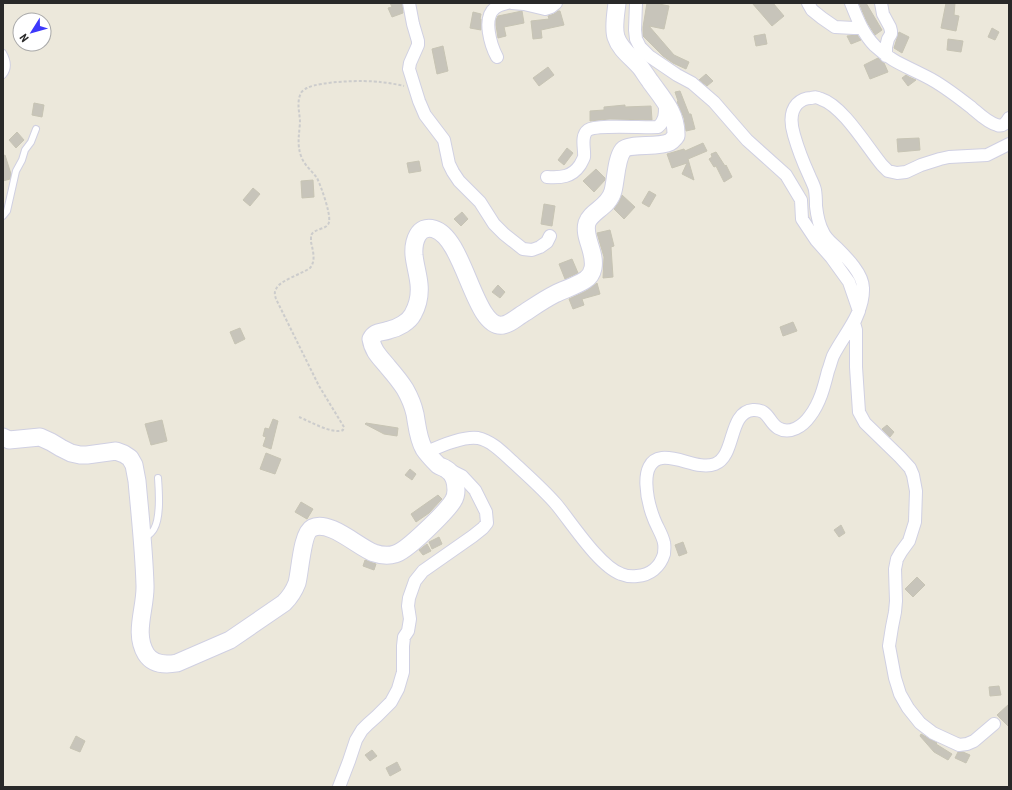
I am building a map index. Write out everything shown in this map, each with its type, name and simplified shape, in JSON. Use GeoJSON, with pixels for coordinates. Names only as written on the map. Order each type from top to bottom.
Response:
{"type":"FeatureCollection","features":[{"type":"Feature","properties":{"kind":"street"},"geometry":{"type":"LineString","coordinates":[[409,3],[418,41],[418,45],[409,69],[425,115],[444,140],[449,164],[453,172],[459,181],[480,202],[494,224],[504,234],[523,248],[532,250],[540,247],[547,242],[550,236]]}},
{"type":"Feature","properties":{"kind":"street"},"geometry":{"type":"LineString","coordinates":[[497,57],[490,41],[490,16],[496,7],[507,3]]}},
{"type":"Feature","properties":{"kind":"street"},"geometry":{"type":"LineString","coordinates":[[512,3],[545,9],[556,3]]}},
{"type":"Feature","properties":{"kind":"street"},"geometry":{"type":"LineString","coordinates":[[339,787],[356,740],[362,730],[391,702],[398,689],[403,672],[404,637],[408,631],[410,619],[408,606],[409,598],[416,582],[423,570],[473,536],[483,528],[487,522],[486,512],[474,490],[462,476],[440,466],[431,458],[424,448],[419,436],[415,413],[410,399],[398,378],[374,350],[371,339],[379,332],[392,329],[405,323],[412,316],[417,307],[419,285],[414,245],[419,232],[423,229],[428,228],[441,232],[451,243],[477,302],[491,322],[496,325],[502,325],[510,322],[555,294],[586,280],[590,275],[593,267],[593,260],[587,230],[587,222],[609,200],[613,192],[620,155],[624,149],[631,146],[652,146],[664,144],[671,141],[676,136],[676,128],[671,112],[665,102],[641,68],[620,46],[615,37],[617,3]]}},
{"type":"Feature","properties":{"kind":"street"},"geometry":{"type":"LineString","coordinates":[[427,452],[443,445],[467,438],[476,438],[490,443],[539,486],[605,564],[620,574],[629,576],[646,575],[654,570],[660,563],[665,548],[652,516],[649,501],[646,475],[651,463],[663,458],[682,460],[701,465],[714,464],[722,459],[726,454],[734,428],[741,416],[747,412],[752,410],[765,413],[775,426],[789,431],[796,429],[809,418],[817,406],[832,358],[859,311],[849,282],[816,240],[802,219],[801,200],[786,175],[747,140],[714,102],[692,83],[677,75],[649,56],[640,47],[634,30],[636,3]]}},
{"type":"Feature","properties":{"kind":"street"},"geometry":{"type":"LineString","coordinates":[[808,3],[812,10],[835,27],[861,27]]}},
{"type":"Feature","properties":{"kind":"street"},"geometry":{"type":"LineString","coordinates":[[851,3],[861,27],[873,44],[886,56],[900,65],[928,77],[951,91],[989,122],[998,126],[1003,125],[1009,118]]}},
{"type":"Feature","properties":{"kind":"street"},"geometry":{"type":"LineString","coordinates":[[881,3],[883,14],[891,31],[886,47],[886,56]]}},
{"type":"Feature","properties":{"kind":"street"},"geometry":{"type":"LineString","coordinates":[[994,724],[974,741],[967,744],[959,744],[933,733],[920,723],[908,708],[900,694],[895,678],[889,646],[895,612],[895,569],[897,559],[908,541],[916,513],[916,491],[913,475],[910,468],[865,422],[859,412],[856,367],[856,330],[854,323],[859,311],[864,286],[861,277],[853,266],[825,236],[820,224],[815,190],[797,145],[791,120],[793,110],[797,104],[805,98],[818,97],[827,101],[849,122],[882,165],[888,171],[897,173],[906,172],[921,165],[949,157],[988,155],[1009,144]]}},
{"type":"Feature","properties":{"kind":"street"},"geometry":{"type":"LineString","coordinates":[[547,178],[557,178],[574,172],[584,156],[584,138],[588,130],[600,128],[658,126],[664,120],[665,102]]}},
{"type":"Feature","properties":{"kind":"street"},"geometry":{"type":"LineString","coordinates":[[3,437],[10,440],[40,437],[45,438],[71,453],[87,456],[116,451],[130,458],[134,465],[136,476],[146,587],[140,636],[147,656],[160,664],[176,663],[230,640],[284,603],[291,596],[295,587],[302,553],[310,529],[317,526],[324,526],[338,532],[374,553],[386,555],[395,554],[404,550],[444,513],[453,501],[456,494],[456,485],[447,469]]}},
{"type":"Feature","properties":{"kind":"lane"},"geometry":{"type":"LineString","coordinates":[[3,53],[7,64],[6,71],[3,75]]}},
{"type":"Feature","properties":{"kind":"lane"},"geometry":{"type":"LineString","coordinates":[[3,216],[7,211],[16,171],[36,130]]}},
{"type":"Feature","properties":{"kind":"lane"},"geometry":{"type":"LineString","coordinates":[[142,540],[151,534],[155,528],[159,506],[158,478]]}},
{"type":"Feature","properties":{"kind":"path"},"geometry":{"type":"LineString","coordinates":[[299,417],[339,432],[343,430],[344,427],[308,365],[276,299],[275,294],[276,289],[282,283],[310,268],[313,264],[311,236],[313,233],[328,225],[330,221],[328,210],[317,179],[303,161],[301,156],[298,143],[300,119],[298,103],[299,97],[308,87],[320,84],[347,82],[378,82],[416,90]]}},
{"type":"Feature","properties":{"kind":"building"},"geometry":{"type":"Polygon","coordinates":[[[390,3],[402,3],[403,13],[392,17],[388,8],[392,7],[390,3]]]}},
{"type":"Feature","properties":{"kind":"building"},"geometry":{"type":"Polygon","coordinates":[[[647,3],[669,6],[664,29],[649,26],[674,55],[689,62],[686,69],[663,56],[643,36],[647,3]]]}},
{"type":"Feature","properties":{"kind":"building"},"geometry":{"type":"Polygon","coordinates":[[[752,3],[773,3],[784,16],[772,26],[752,3]]]}},
{"type":"Feature","properties":{"kind":"building"},"geometry":{"type":"Polygon","coordinates":[[[859,3],[866,3],[882,30],[875,35],[867,22],[859,3]]]}},
{"type":"Feature","properties":{"kind":"building"},"geometry":{"type":"Polygon","coordinates":[[[946,3],[955,3],[954,15],[959,16],[956,31],[941,28],[946,3]]]}},
{"type":"Feature","properties":{"kind":"building"},"geometry":{"type":"Polygon","coordinates":[[[522,11],[524,23],[504,27],[506,36],[498,38],[496,20],[498,16],[522,11]]]}},
{"type":"Feature","properties":{"kind":"building"},"geometry":{"type":"Polygon","coordinates":[[[560,11],[564,25],[541,30],[542,38],[533,39],[531,21],[549,19],[548,16],[560,11]]]}},
{"type":"Feature","properties":{"kind":"building"},"geometry":{"type":"Polygon","coordinates":[[[473,12],[481,14],[481,30],[470,28],[473,12]]]}},
{"type":"Feature","properties":{"kind":"building"},"geometry":{"type":"Polygon","coordinates":[[[992,28],[999,32],[995,40],[988,37],[992,28]]]}},
{"type":"Feature","properties":{"kind":"building"},"geometry":{"type":"Polygon","coordinates":[[[899,32],[909,37],[902,53],[894,48],[899,32]]]}},
{"type":"Feature","properties":{"kind":"building"},"geometry":{"type":"Polygon","coordinates":[[[765,34],[767,44],[756,46],[754,36],[765,34]]]}},
{"type":"Feature","properties":{"kind":"building"},"geometry":{"type":"Polygon","coordinates":[[[857,35],[861,40],[851,44],[847,36],[857,35]]]}},
{"type":"Feature","properties":{"kind":"building"},"geometry":{"type":"Polygon","coordinates":[[[948,39],[963,41],[961,52],[947,50],[948,39]]]}},
{"type":"Feature","properties":{"kind":"building"},"geometry":{"type":"Polygon","coordinates":[[[443,46],[448,71],[437,74],[432,49],[443,46]]]}},
{"type":"Feature","properties":{"kind":"building"},"geometry":{"type":"Polygon","coordinates":[[[878,58],[884,63],[888,72],[870,79],[864,65],[878,58]]]}},
{"type":"Feature","properties":{"kind":"building"},"geometry":{"type":"Polygon","coordinates":[[[548,67],[554,75],[539,86],[533,78],[548,67]]]}},
{"type":"Feature","properties":{"kind":"building"},"geometry":{"type":"Polygon","coordinates":[[[706,74],[713,81],[707,86],[699,80],[706,74]]]}},
{"type":"Feature","properties":{"kind":"building"},"geometry":{"type":"Polygon","coordinates":[[[906,75],[916,80],[908,86],[902,78],[906,75]]]}},
{"type":"Feature","properties":{"kind":"building"},"geometry":{"type":"Polygon","coordinates":[[[680,91],[689,114],[691,114],[695,129],[686,131],[684,118],[677,102],[675,92],[680,91]]]}},
{"type":"Feature","properties":{"kind":"building"},"geometry":{"type":"Polygon","coordinates":[[[34,103],[44,105],[42,117],[32,115],[34,103]]]}},
{"type":"Feature","properties":{"kind":"building"},"geometry":{"type":"Polygon","coordinates":[[[625,105],[625,107],[651,106],[652,120],[610,119],[590,121],[590,111],[604,110],[604,107],[625,105]]]}},
{"type":"Feature","properties":{"kind":"building"},"geometry":{"type":"Polygon","coordinates":[[[17,132],[24,140],[16,148],[9,140],[17,132]]]}},
{"type":"Feature","properties":{"kind":"building"},"geometry":{"type":"Polygon","coordinates":[[[919,138],[920,150],[898,152],[897,139],[919,138]]]}},
{"type":"Feature","properties":{"kind":"building"},"geometry":{"type":"Polygon","coordinates":[[[703,143],[707,151],[688,159],[694,180],[682,174],[687,163],[672,168],[667,154],[684,149],[685,151],[703,143]]]}},
{"type":"Feature","properties":{"kind":"building"},"geometry":{"type":"Polygon","coordinates":[[[567,148],[573,153],[564,165],[558,160],[567,148]]]}},
{"type":"Feature","properties":{"kind":"building"},"geometry":{"type":"Polygon","coordinates":[[[716,152],[725,166],[726,165],[732,177],[724,182],[716,166],[714,167],[709,159],[712,157],[711,154],[716,152]]]}},
{"type":"Feature","properties":{"kind":"building"},"geometry":{"type":"Polygon","coordinates":[[[5,155],[11,174],[10,179],[3,181],[3,156],[5,155]]]}},
{"type":"Feature","properties":{"kind":"building"},"geometry":{"type":"Polygon","coordinates":[[[419,161],[421,171],[409,173],[407,163],[419,161]]]}},
{"type":"Feature","properties":{"kind":"building"},"geometry":{"type":"Polygon","coordinates":[[[596,169],[605,178],[605,180],[594,192],[583,181],[596,169]]]}},
{"type":"Feature","properties":{"kind":"building"},"geometry":{"type":"Polygon","coordinates":[[[313,180],[314,197],[302,198],[301,181],[313,180]]]}},
{"type":"Feature","properties":{"kind":"building"},"geometry":{"type":"Polygon","coordinates":[[[253,188],[260,194],[250,206],[243,200],[253,188]]]}},
{"type":"Feature","properties":{"kind":"building"},"geometry":{"type":"Polygon","coordinates":[[[649,191],[656,195],[649,207],[642,203],[649,191]]]}},
{"type":"Feature","properties":{"kind":"building"},"geometry":{"type":"Polygon","coordinates":[[[622,195],[635,207],[624,219],[614,209],[622,195]]]}},
{"type":"Feature","properties":{"kind":"building"},"geometry":{"type":"Polygon","coordinates":[[[544,204],[555,206],[552,226],[541,224],[544,204]]]}},
{"type":"Feature","properties":{"kind":"building"},"geometry":{"type":"Polygon","coordinates":[[[462,212],[468,219],[461,226],[454,219],[462,212]]]}},
{"type":"Feature","properties":{"kind":"building"},"geometry":{"type":"Polygon","coordinates":[[[610,230],[614,246],[611,247],[613,277],[603,278],[604,257],[597,233],[610,230]]]}},
{"type":"Feature","properties":{"kind":"building"},"geometry":{"type":"Polygon","coordinates":[[[572,259],[578,273],[565,279],[559,264],[572,259]]]}},
{"type":"Feature","properties":{"kind":"building"},"geometry":{"type":"Polygon","coordinates":[[[597,283],[600,294],[582,299],[584,305],[573,309],[569,299],[586,291],[597,283]]]}},
{"type":"Feature","properties":{"kind":"building"},"geometry":{"type":"Polygon","coordinates":[[[498,285],[505,292],[500,298],[492,292],[498,285]]]}},
{"type":"Feature","properties":{"kind":"building"},"geometry":{"type":"Polygon","coordinates":[[[793,322],[797,331],[783,336],[780,327],[793,322]]]}},
{"type":"Feature","properties":{"kind":"building"},"geometry":{"type":"Polygon","coordinates":[[[240,328],[245,339],[235,344],[230,332],[240,328]]]}},
{"type":"Feature","properties":{"kind":"building"},"geometry":{"type":"Polygon","coordinates":[[[273,419],[278,421],[271,449],[263,446],[266,437],[263,436],[265,428],[269,429],[273,419]]]}},
{"type":"Feature","properties":{"kind":"building"},"geometry":{"type":"Polygon","coordinates":[[[162,420],[167,441],[151,445],[145,424],[162,420]]]}},
{"type":"Feature","properties":{"kind":"building"},"geometry":{"type":"Polygon","coordinates":[[[365,424],[398,428],[397,436],[384,434],[365,424]]]}},
{"type":"Feature","properties":{"kind":"building"},"geometry":{"type":"Polygon","coordinates":[[[887,425],[894,432],[890,437],[882,429],[887,425]]]}},
{"type":"Feature","properties":{"kind":"building"},"geometry":{"type":"Polygon","coordinates":[[[266,453],[281,459],[275,474],[260,469],[266,453]]]}},
{"type":"Feature","properties":{"kind":"building"},"geometry":{"type":"Polygon","coordinates":[[[410,469],[416,474],[412,480],[405,475],[410,469]]]}},
{"type":"Feature","properties":{"kind":"building"},"geometry":{"type":"Polygon","coordinates":[[[438,495],[442,499],[429,513],[416,522],[411,514],[438,495]]]}},
{"type":"Feature","properties":{"kind":"building"},"geometry":{"type":"Polygon","coordinates":[[[301,502],[313,509],[307,519],[295,512],[301,502]]]}},
{"type":"Feature","properties":{"kind":"building"},"geometry":{"type":"Polygon","coordinates":[[[841,525],[845,533],[839,537],[834,530],[841,525]]]}},
{"type":"Feature","properties":{"kind":"building"},"geometry":{"type":"Polygon","coordinates":[[[439,537],[442,544],[432,549],[429,542],[439,537]]]}},
{"type":"Feature","properties":{"kind":"building"},"geometry":{"type":"Polygon","coordinates":[[[683,542],[687,553],[679,556],[675,545],[683,542]]]}},
{"type":"Feature","properties":{"kind":"building"},"geometry":{"type":"Polygon","coordinates":[[[427,544],[431,551],[423,555],[419,550],[427,544]]]}},
{"type":"Feature","properties":{"kind":"building"},"geometry":{"type":"Polygon","coordinates":[[[365,560],[376,564],[374,570],[363,566],[365,560]]]}},
{"type":"Feature","properties":{"kind":"building"},"geometry":{"type":"Polygon","coordinates":[[[917,577],[925,585],[913,597],[905,589],[917,577]]]}},
{"type":"Feature","properties":{"kind":"building"},"geometry":{"type":"Polygon","coordinates":[[[999,686],[1001,695],[990,696],[989,687],[999,686]]]}},
{"type":"Feature","properties":{"kind":"building"},"geometry":{"type":"Polygon","coordinates":[[[1009,704],[1009,727],[997,715],[1009,704]]]}},
{"type":"Feature","properties":{"kind":"building"},"geometry":{"type":"Polygon","coordinates":[[[921,734],[952,754],[948,760],[934,752],[920,736],[921,734]]]}},
{"type":"Feature","properties":{"kind":"building"},"geometry":{"type":"Polygon","coordinates":[[[76,736],[85,741],[80,752],[70,748],[76,736]]]}},
{"type":"Feature","properties":{"kind":"building"},"geometry":{"type":"Polygon","coordinates":[[[372,750],[377,756],[370,761],[365,755],[372,750]]]}},
{"type":"Feature","properties":{"kind":"building"},"geometry":{"type":"Polygon","coordinates":[[[958,752],[963,752],[970,755],[966,763],[955,758],[958,752]]]}},
{"type":"Feature","properties":{"kind":"building"},"geometry":{"type":"Polygon","coordinates":[[[397,762],[401,770],[390,776],[386,768],[397,762]]]}}]}
